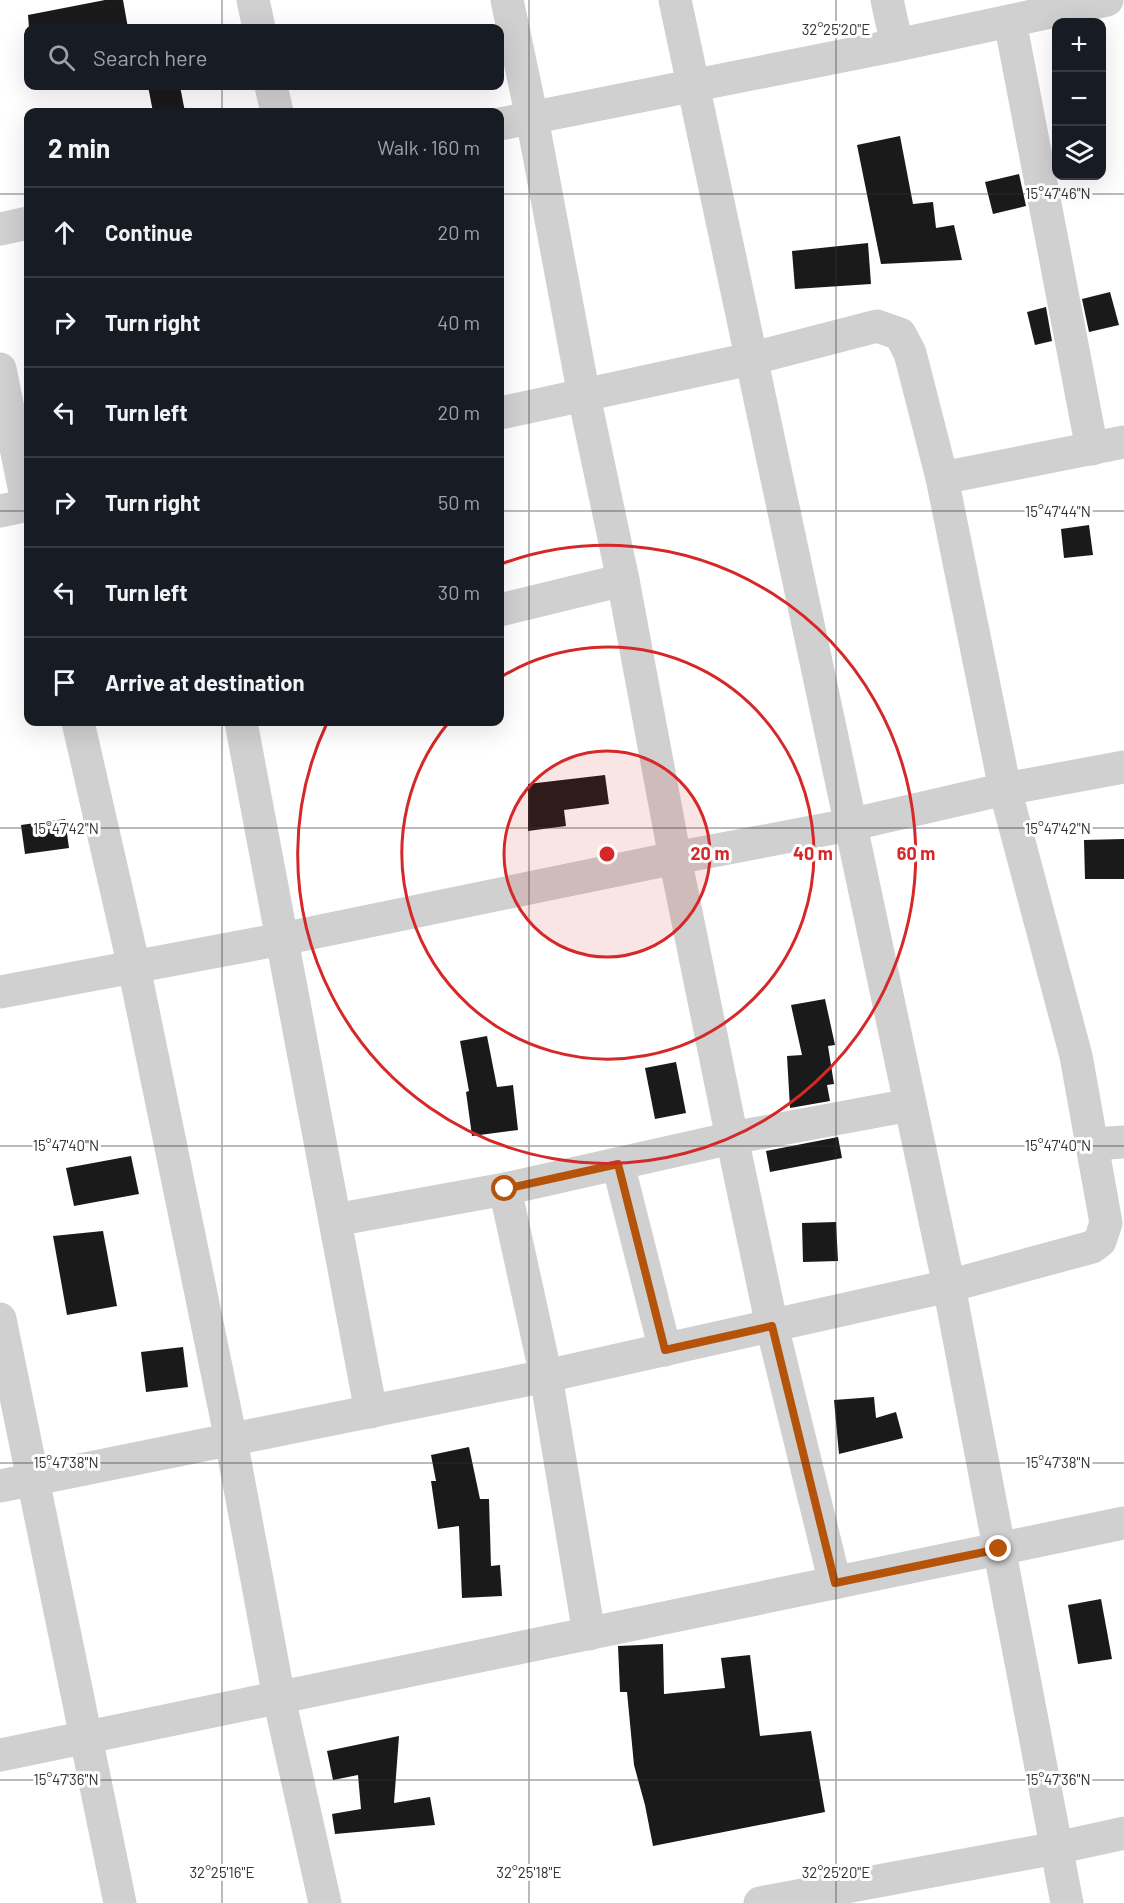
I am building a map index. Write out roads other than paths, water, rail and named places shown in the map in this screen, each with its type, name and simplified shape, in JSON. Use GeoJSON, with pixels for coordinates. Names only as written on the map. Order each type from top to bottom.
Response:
{"type":"FeatureCollection","features":[{"type":"Feature","properties":{"kind":"street"},"geometry":{"type":"LineString","coordinates":[[253,0],[258,24]]}},
{"type":"Feature","properties":{"kind":"street"},"geometry":{"type":"LineString","coordinates":[[507,0],[732,1138],[772,1326],[835,1583]]}},
{"type":"Feature","properties":{"kind":"street"},"geometry":{"type":"LineString","coordinates":[[675,0],[949,1286],[1067,1903]]}},
{"type":"Feature","properties":{"kind":"street"},"geometry":{"type":"LineString","coordinates":[[887,0],[897,45]]}},
{"type":"Feature","properties":{"kind":"street"},"geometry":{"type":"LineString","coordinates":[[504,123],[897,45],[1107,0]]}},
{"type":"Feature","properties":{"kind":"street"},"geometry":{"type":"LineString","coordinates":[[1010,21],[1092,449]]}},
{"type":"Feature","properties":{"kind":"street"},"geometry":{"type":"LineString","coordinates":[[272,90],[276,108]]}},
{"type":"Feature","properties":{"kind":"street"},"geometry":{"type":"LineString","coordinates":[[0,229],[24,224]]}},
{"type":"Feature","properties":{"kind":"street"},"geometry":{"type":"LineString","coordinates":[[0,1486],[371,1412],[665,1350],[949,1286],[1092,1247],[1100,1241],[1106,1223],[1109,1143],[1076,1056],[1005,789],[942,478],[910,353],[900,334],[877,326],[750,359],[504,412]]}},
{"type":"Feature","properties":{"kind":"street"},"geometry":{"type":"LineString","coordinates":[[0,369],[24,486]]}},
{"type":"Feature","properties":{"kind":"street"},"geometry":{"type":"LineString","coordinates":[[942,478],[1124,442]]}},
{"type":"Feature","properties":{"kind":"street"},"geometry":{"type":"LineString","coordinates":[[0,511],[24,507]]}},
{"type":"Feature","properties":{"kind":"street"},"geometry":{"type":"LineString","coordinates":[[504,609],[623,580]]}},
{"type":"Feature","properties":{"kind":"street"},"geometry":{"type":"LineString","coordinates":[[79,726],[134,967],[231,1440],[279,1698],[325,1903]]}},
{"type":"Feature","properties":{"kind":"street"},"geometry":{"type":"LineString","coordinates":[[241,726],[371,1412]]}},
{"type":"Feature","properties":{"kind":"street"},"geometry":{"type":"LineString","coordinates":[[0,992],[282,939],[675,858],[849,825],[1005,789],[1124,767]]}},
{"type":"Feature","properties":{"kind":"street"},"geometry":{"type":"LineString","coordinates":[[335,1220],[505,1189],[732,1138],[910,1105]]}},
{"type":"Feature","properties":{"kind":"street"},"geometry":{"type":"LineString","coordinates":[[618,1164],[665,1350]]}},
{"type":"Feature","properties":{"kind":"street"},"geometry":{"type":"LineString","coordinates":[[505,1189],[546,1376],[589,1634]]}},
{"type":"Feature","properties":{"kind":"street"},"geometry":{"type":"LineString","coordinates":[[0,1319],[120,1903]]}},
{"type":"Feature","properties":{"kind":"street"},"geometry":{"type":"LineString","coordinates":[[0,1755],[1124,1523]]}},
{"type":"Feature","properties":{"kind":"street"},"geometry":{"type":"LineString","coordinates":[[760,1903],[1056,1848],[1124,1833]]}}]}
